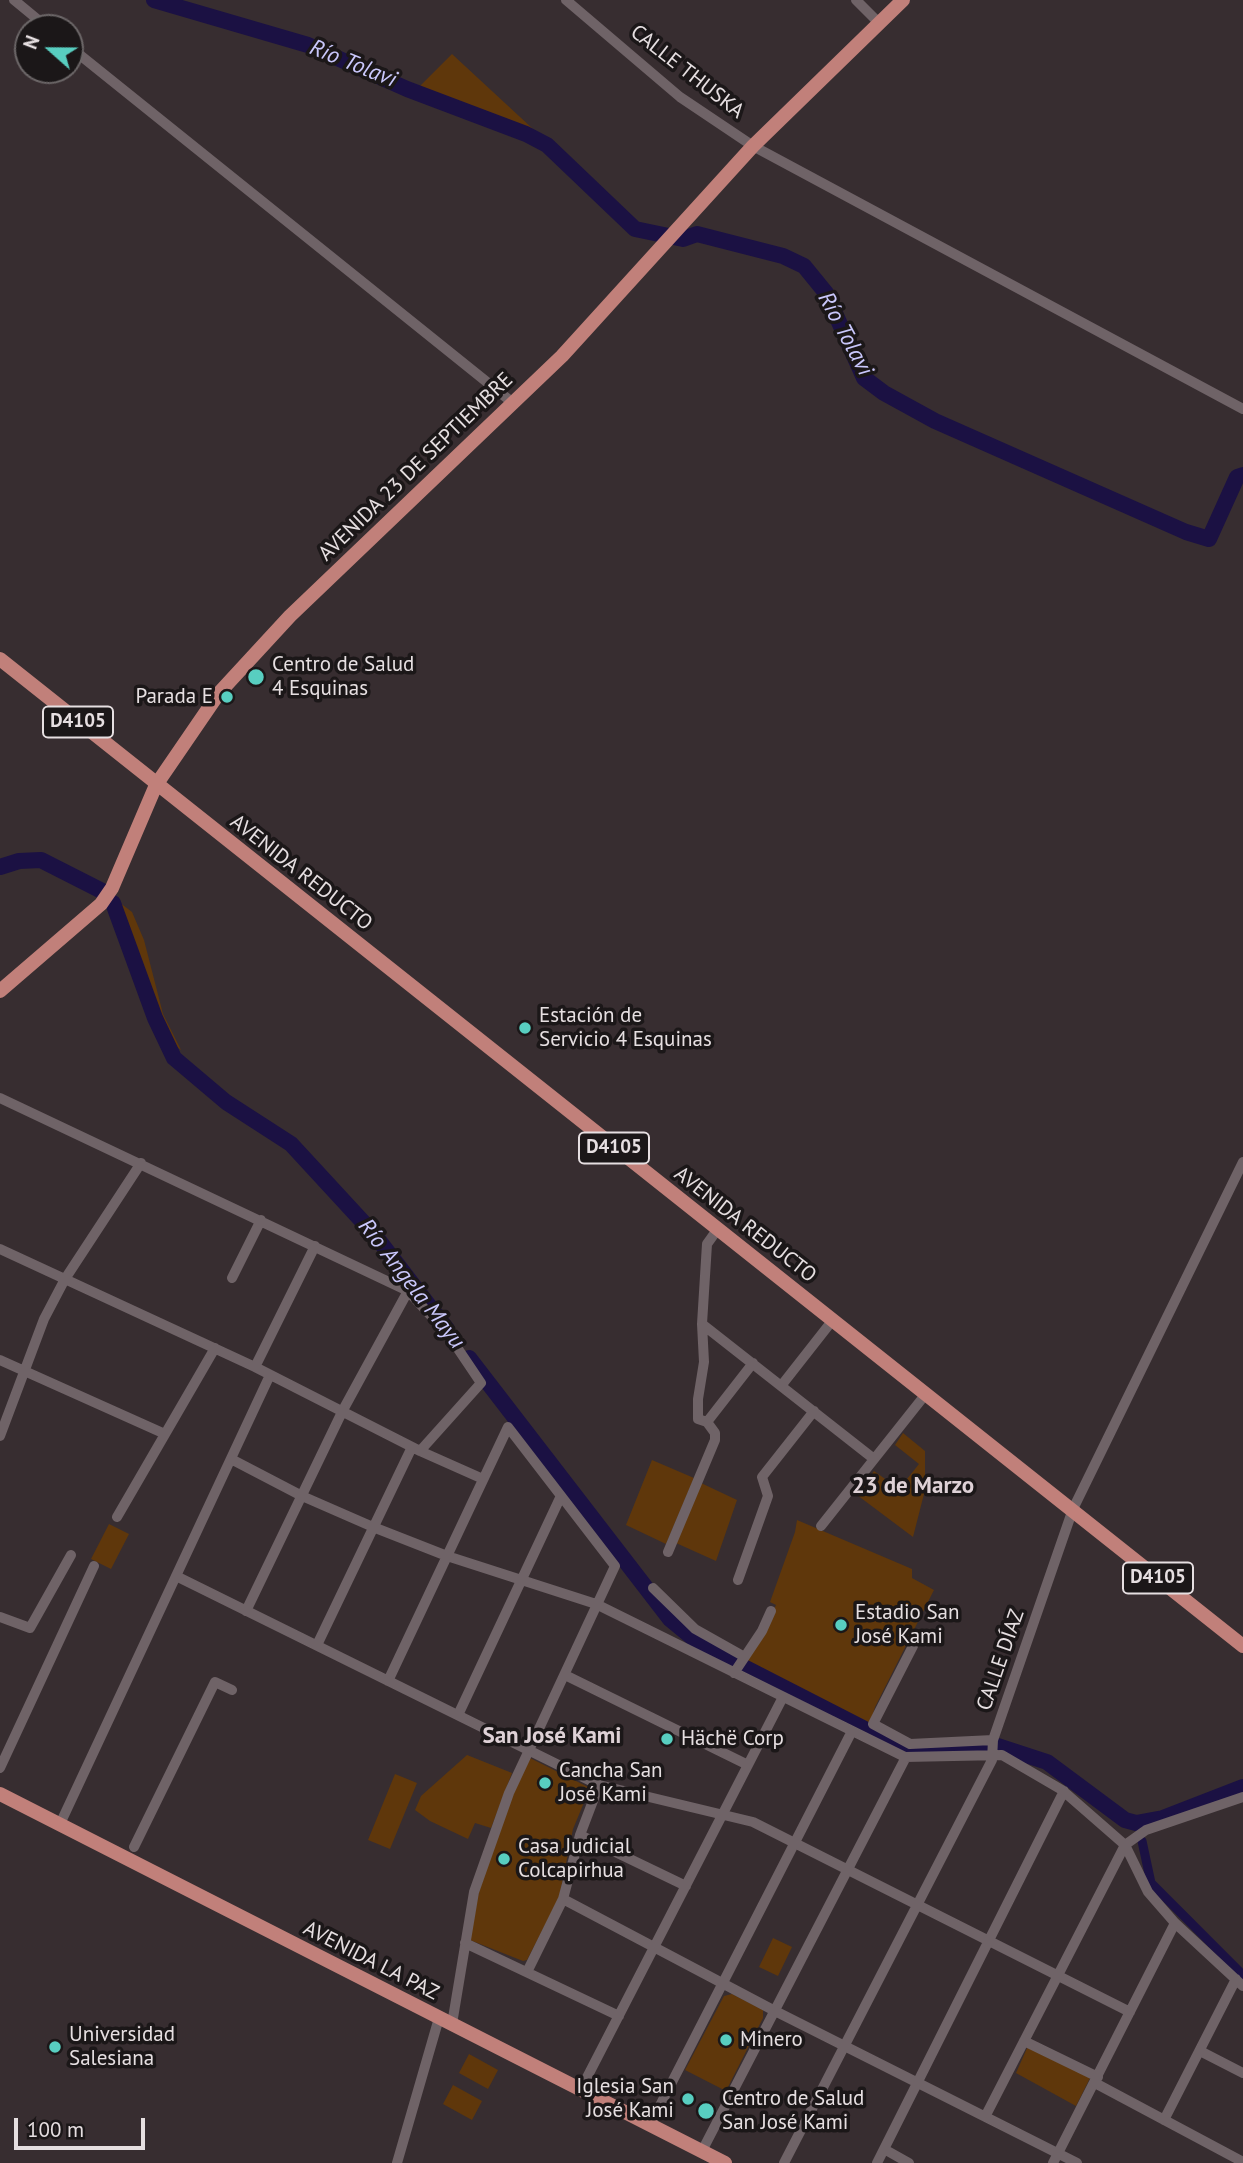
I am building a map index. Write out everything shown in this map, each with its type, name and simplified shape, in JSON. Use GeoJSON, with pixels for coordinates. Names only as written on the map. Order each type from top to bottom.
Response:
{"type":"FeatureCollection","features":[{"type":"Feature","properties":{"kind":"main road","name":"AVENIDA 23 DE SEPTIEMBRE"},"geometry":{"type":"LineString","coordinates":[[0,991],[100,904],[112,888],[156,785],[219,693],[281,626],[610,307],[753,146],[904,0]]}},
{"type":"Feature","properties":{"kind":"main road","name":"D4105"},"geometry":{"type":"LineString","coordinates":[[0,659],[156,785]]}},
{"type":"Feature","properties":{"kind":"main road","name":"AVENIDA REDUCTO"},"geometry":{"type":"LineString","coordinates":[[156,785],[1243,1646]]}},
{"type":"Feature","properties":{"kind":"main road","name":"AVENIDA LA PAZ"},"geometry":{"type":"LineString","coordinates":[[0,1794],[650,2124],[706,2156],[725,2163]]}},
{"type":"Feature","properties":{"kind":"street"},"geometry":{"type":"LineString","coordinates":[[14,0],[30,14]]}},
{"type":"Feature","properties":{"kind":"street","name":"CALLE THUSKA"},"geometry":{"type":"LineString","coordinates":[[566,0],[680,97],[753,146],[1243,409]]}},
{"type":"Feature","properties":{"kind":"street"},"geometry":{"type":"LineString","coordinates":[[856,0],[879,23]]}},
{"type":"Feature","properties":{"kind":"street"},"geometry":{"type":"LineString","coordinates":[[84,58],[513,403]]}},
{"type":"Feature","properties":{"kind":"street"},"geometry":{"type":"LineString","coordinates":[[0,1098],[408,1291],[448,1335],[481,1383],[416,1449],[373,1527],[317,1645]]}},
{"type":"Feature","properties":{"kind":"street"},"geometry":{"type":"LineString","coordinates":[[0,1436],[44,1319],[65,1279],[141,1163]]}},
{"type":"Feature","properties":{"kind":"street","name":"CALLE DÍAZ"},"geometry":{"type":"LineString","coordinates":[[785,2163],[992,1760],[993,1740],[1073,1509],[1243,1163]]}},
{"type":"Feature","properties":{"kind":"street"},"geometry":{"type":"LineString","coordinates":[[232,1278],[261,1220]]}},
{"type":"Feature","properties":{"kind":"street"},"geometry":{"type":"LineString","coordinates":[[668,1552],[715,1440],[707,1422],[698,1419],[699,1381],[704,1362],[702,1324],[707,1244],[717,1230]]}},
{"type":"Feature","properties":{"kind":"street"},"geometry":{"type":"LineString","coordinates":[[255,1367],[315,1246]]}},
{"type":"Feature","properties":{"kind":"street"},"geometry":{"type":"LineString","coordinates":[[0,1249],[255,1367],[416,1449],[484,1479]]}},
{"type":"Feature","properties":{"kind":"street"},"geometry":{"type":"LineString","coordinates":[[246,1611],[343,1410],[408,1291]]}},
{"type":"Feature","properties":{"kind":"street"},"geometry":{"type":"LineString","coordinates":[[781,1386],[832,1321]]}},
{"type":"Feature","properties":{"kind":"street"},"geometry":{"type":"LineString","coordinates":[[702,1324],[874,1459]]}},
{"type":"Feature","properties":{"kind":"street"},"geometry":{"type":"LineString","coordinates":[[117,1517],[215,1348]]}},
{"type":"Feature","properties":{"kind":"street"},"geometry":{"type":"LineString","coordinates":[[0,1360],[165,1434]]}},
{"type":"Feature","properties":{"kind":"street"},"geometry":{"type":"LineString","coordinates":[[707,1422],[753,1363]]}},
{"type":"Feature","properties":{"kind":"street"},"geometry":{"type":"LineString","coordinates":[[60,1825],[270,1375]]}},
{"type":"Feature","properties":{"kind":"street"},"geometry":{"type":"LineString","coordinates":[[821,1526],[925,1395]]}},
{"type":"Feature","properties":{"kind":"street"},"geometry":{"type":"LineString","coordinates":[[738,1580],[768,1496],[762,1477],[814,1411]]}},
{"type":"Feature","properties":{"kind":"street"},"geometry":{"type":"LineString","coordinates":[[388,1681],[508,1427],[560,1498],[615,1566],[509,1793],[474,1892],[465,1943],[445,2021],[397,2163]]}},
{"type":"Feature","properties":{"kind":"street"},"geometry":{"type":"LineString","coordinates":[[231,1459],[302,1496],[373,1527],[447,1556],[596,1604],[906,1757],[1002,1755],[1064,1791],[1125,1844],[1148,1892],[1175,1923],[1240,1983],[1200,2050],[1164,2120]]}},
{"type":"Feature","properties":{"kind":"street"},"geometry":{"type":"LineString","coordinates":[[458,1715],[560,1498]]}},
{"type":"Feature","properties":{"kind":"street"},"geometry":{"type":"LineString","coordinates":[[0,1617],[30,1628],[71,1555]]}},
{"type":"Feature","properties":{"kind":"street"},"geometry":{"type":"LineString","coordinates":[[0,1768],[94,1566]]}},
{"type":"Feature","properties":{"kind":"street"},"geometry":{"type":"LineString","coordinates":[[176,1576],[599,1785],[753,1822],[1130,2012]]}},
{"type":"Feature","properties":{"kind":"street"},"geometry":{"type":"LineString","coordinates":[[653,1588],[695,1629],[743,1656]]}},
{"type":"Feature","properties":{"kind":"street"},"geometry":{"type":"LineString","coordinates":[[734,1673],[762,1631],[771,1611]]}},
{"type":"Feature","properties":{"kind":"street"},"geometry":{"type":"LineString","coordinates":[[913,1646],[873,1724],[910,1744],[993,1740]]}},
{"type":"Feature","properties":{"kind":"street"},"geometry":{"type":"LineString","coordinates":[[565,1675],[748,1765]]}},
{"type":"Feature","properties":{"kind":"street"},"geometry":{"type":"LineString","coordinates":[[134,1847],[215,1682],[232,1690]]}},
{"type":"Feature","properties":{"kind":"street"},"geometry":{"type":"LineString","coordinates":[[581,2089],[783,1697]]}},
{"type":"Feature","properties":{"kind":"street"},"geometry":{"type":"LineString","coordinates":[[650,2124],[852,1731]]}},
{"type":"Feature","properties":{"kind":"street"},"geometry":{"type":"LineString","coordinates":[[706,2156],[775,2011],[906,1757]]}},
{"type":"Feature","properties":{"kind":"street"},"geometry":{"type":"LineString","coordinates":[[528,1970],[563,1899],[580,1835],[599,1785]]}},
{"type":"Feature","properties":{"kind":"street"},"geometry":{"type":"LineString","coordinates":[[877,2163],[1064,1791]]}},
{"type":"Feature","properties":{"kind":"street"},"geometry":{"type":"LineString","coordinates":[[986,2115],[1125,1844],[1146,1830],[1243,1797]]}},
{"type":"Feature","properties":{"kind":"street"},"geometry":{"type":"LineString","coordinates":[[580,1835],[685,1886]]}},
{"type":"Feature","properties":{"kind":"street"},"geometry":{"type":"LineString","coordinates":[[563,1899],[775,2011],[986,2115],[1056,2158],[1077,2163]]}},
{"type":"Feature","properties":{"kind":"street"},"geometry":{"type":"LineString","coordinates":[[1056,2158],[1175,1923]]}},
{"type":"Feature","properties":{"kind":"street"},"geometry":{"type":"LineString","coordinates":[[465,1943],[528,1970],[619,2016]]}},
{"type":"Feature","properties":{"kind":"street"},"geometry":{"type":"LineString","coordinates":[[1024,2041],[1243,2162]]}},
{"type":"Feature","properties":{"kind":"street"},"geometry":{"type":"LineString","coordinates":[[1200,2050],[1243,2073]]}},
{"type":"Feature","properties":{"kind":"street"},"geometry":{"type":"LineString","coordinates":[[884,2149],[909,2163]]}},
{"type":"Feature","properties":{"kind":"shaded area"},"geometry":{"type":"Polygon","coordinates":[[[452,54],[533,129],[419,87],[452,54]]]}},
{"type":"Feature","properties":{"kind":"shaded area"},"geometry":{"type":"Polygon","coordinates":[[[115,899],[132,912],[144,940],[163,1014],[181,1050],[172,1043],[157,1013],[115,899]]]}},
{"type":"Feature","properties":{"kind":"shaded area"},"geometry":{"type":"Polygon","coordinates":[[[903,1433],[925,1451],[925,1490],[913,1537],[857,1495],[874,1471],[899,1489],[919,1464],[895,1445],[903,1433]]]}},
{"type":"Feature","properties":{"kind":"shaded area"},"geometry":{"type":"Polygon","coordinates":[[[652,1460],[694,1478],[666,1544],[626,1525],[652,1460]]]}},
{"type":"Feature","properties":{"kind":"shaded area"},"geometry":{"type":"Polygon","coordinates":[[[701,1483],[737,1500],[716,1561],[676,1543],[701,1483]]]}},
{"type":"Feature","properties":{"kind":"shaded area","name":"Estadio San José Kami"},"geometry":{"type":"Polygon","coordinates":[[[797,1520],[912,1569],[912,1578],[934,1590],[875,1707],[870,1724],[876,1731],[873,1739],[739,1671],[756,1646],[776,1605],[770,1602],[797,1520]]]}},
{"type":"Feature","properties":{"kind":"shaded area"},"geometry":{"type":"Polygon","coordinates":[[[109,1524],[129,1534],[111,1569],[91,1559],[109,1524]]]}},
{"type":"Feature","properties":{"kind":"shaded area"},"geometry":{"type":"Polygon","coordinates":[[[467,1755],[512,1773],[491,1828],[475,1823],[468,1839],[430,1821],[415,1810],[421,1796],[467,1755]]]}},
{"type":"Feature","properties":{"kind":"shaded area"},"geometry":{"type":"Polygon","coordinates":[[[530,1758],[590,1788],[573,1829],[559,1898],[527,1960],[523,1961],[470,1940],[479,1891],[513,1794],[530,1758]]]}},
{"type":"Feature","properties":{"kind":"shaded area"},"geometry":{"type":"Polygon","coordinates":[[[395,1774],[417,1783],[390,1849],[368,1840],[395,1774]]]}},
{"type":"Feature","properties":{"kind":"shaded area"},"geometry":{"type":"Polygon","coordinates":[[[773,1938],[792,1947],[778,1976],[759,1967],[773,1938]]]}},
{"type":"Feature","properties":{"kind":"shaded area"},"geometry":{"type":"Polygon","coordinates":[[[732,1994],[763,2010],[763,2018],[726,2091],[685,2070],[724,1996],[732,1994]]]}},
{"type":"Feature","properties":{"kind":"shaded area"},"geometry":{"type":"Polygon","coordinates":[[[1028,2046],[1090,2078],[1076,2106],[1016,2073],[1028,2046]]]}},
{"type":"Feature","properties":{"kind":"shaded area"},"geometry":{"type":"Polygon","coordinates":[[[469,2054],[498,2070],[488,2089],[459,2073],[469,2054]]]}},
{"type":"Feature","properties":{"kind":"shaded area"},"geometry":{"type":"Polygon","coordinates":[[[453,2085],[482,2101],[472,2120],[443,2104],[453,2085]]]}},
{"type":"Feature","properties":{"kind":"waterway","name":"Río Tolavi"},"geometry":{"type":"LineString","coordinates":[[154,0],[308,45],[407,89],[526,134],[547,145],[635,229],[683,239],[697,234],[783,256],[804,266],[826,293],[864,378],[884,393],[935,421],[1186,532],[1209,539],[1237,477],[1243,475]]}},
{"type":"Feature","properties":{"kind":"waterway","name":"Río Angela Mayu"},"geometry":{"type":"LineString","coordinates":[[0,867],[19,861],[41,860],[102,891]]}},
{"type":"Feature","properties":{"kind":"waterway","name":"Río Angela Mayu"},"geometry":{"type":"LineString","coordinates":[[113,903],[155,1018],[174,1058],[226,1102],[291,1144],[374,1234],[447,1329]]}},
{"type":"Feature","properties":{"kind":"waterway","name":"Río Angela Mayu"},"geometry":{"type":"LineString","coordinates":[[469,1358],[670,1619],[699,1643],[731,1659]]}},
{"type":"Feature","properties":{"kind":"waterway","name":"Río Angela Mayu"},"geometry":{"type":"LineString","coordinates":[[746,1668],[906,1750],[984,1746]]}},
{"type":"Feature","properties":{"kind":"waterway","name":"Río Angela Mayu"},"geometry":{"type":"LineString","coordinates":[[998,1746],[1047,1762],[1125,1820],[1136,1823],[1163,1818],[1243,1787]]}},
{"type":"Feature","properties":{"kind":"waterway"},"geometry":{"type":"LineString","coordinates":[[1142,1841],[1151,1883],[1243,1975]]}},
{"type":"Feature","properties":{"kind":"place","name":"Centro de Salud 4 Esquinas"},"geometry":{"type":"Point","coordinates":[256,677]}},
{"type":"Feature","properties":{"kind":"place","name":"Parada E"},"geometry":{"type":"Point","coordinates":[227,697]}},
{"type":"Feature","properties":{"kind":"place","name":"Estación de Servicio 4 Esquinas"},"geometry":{"type":"Point","coordinates":[525,1028]}},
{"type":"Feature","properties":{"kind":"place","name":"Estadio San José Kami"},"geometry":{"type":"Point","coordinates":[841,1625]}},
{"type":"Feature","properties":{"kind":"place","name":"Hächë Corp"},"geometry":{"type":"Point","coordinates":[667,1739]}},
{"type":"Feature","properties":{"kind":"place","name":"Cancha San José Kami"},"geometry":{"type":"Point","coordinates":[545,1783]}},
{"type":"Feature","properties":{"kind":"place","name":"Casa Judicial Colcapirhua"},"geometry":{"type":"Point","coordinates":[504,1859]}},
{"type":"Feature","properties":{"kind":"place","name":"Minero"},"geometry":{"type":"Point","coordinates":[726,2040]}},
{"type":"Feature","properties":{"kind":"place","name":"Universidad Salesiana"},"geometry":{"type":"Point","coordinates":[55,2047]}},
{"type":"Feature","properties":{"kind":"place","name":"Iglesia San José Kami"},"geometry":{"type":"Point","coordinates":[688,2099]}},
{"type":"Feature","properties":{"kind":"place","name":"Centro de Salud San José Kami"},"geometry":{"type":"Point","coordinates":[706,2111]}},
{"type":"Feature","properties":{"kind":"district","name":"23 de Marzo"},"geometry":{"type":"Point","coordinates":[913,1486]}},
{"type":"Feature","properties":{"kind":"district","name":"San José Kami"},"geometry":{"type":"Point","coordinates":[552,1736]}}]}
